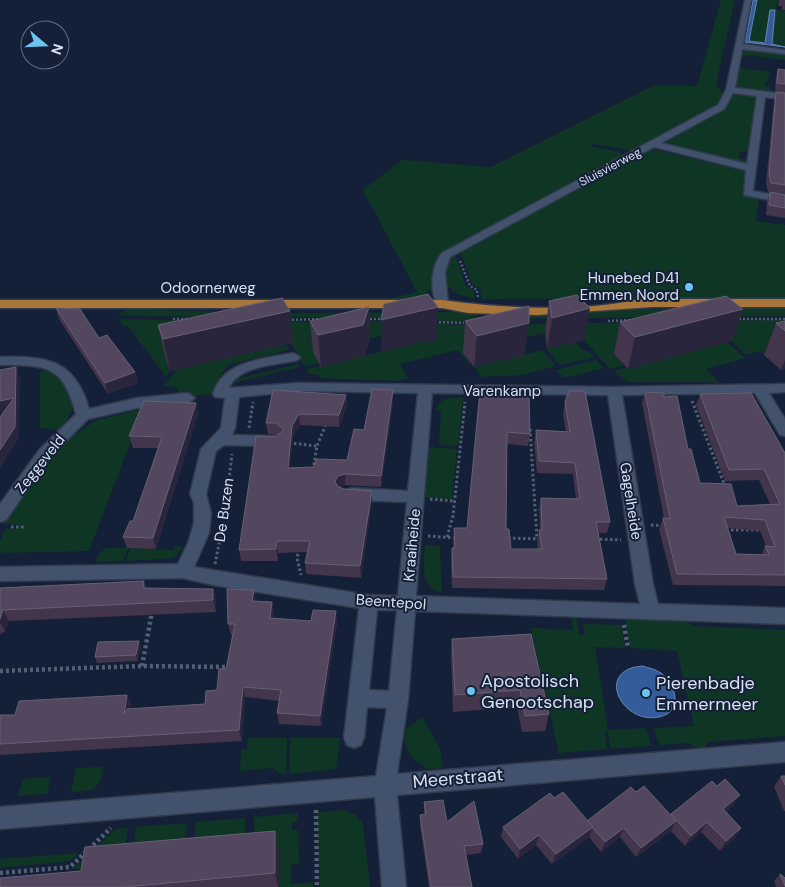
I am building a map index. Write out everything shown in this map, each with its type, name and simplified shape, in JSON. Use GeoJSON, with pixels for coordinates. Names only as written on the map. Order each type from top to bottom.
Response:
{"type":"FeatureCollection","features":[{"type":"Feature","properties":{"kind":"main road","name":"Odoornerweg"},"geometry":{"type":"LineString","coordinates":[[0,304],[443,304],[480,311],[612,308],[648,304],[785,303]]}},
{"type":"Feature","properties":{"kind":"street","name":"Sluisvierweg"},"geometry":{"type":"LineString","coordinates":[[443,304],[438,269],[440,260],[454,250],[715,111],[724,103],[730,90],[748,0]]}},
{"type":"Feature","properties":{"kind":"street"},"geometry":{"type":"LineString","coordinates":[[738,46],[785,52]]}},
{"type":"Feature","properties":{"kind":"street"},"geometry":{"type":"LineString","coordinates":[[730,90],[785,97]]}},
{"type":"Feature","properties":{"kind":"street"},"geometry":{"type":"LineString","coordinates":[[762,94],[748,193],[785,200]]}},
{"type":"Feature","properties":{"kind":"street"},"geometry":{"type":"LineString","coordinates":[[654,144],[751,168]]}},
{"type":"Feature","properties":{"kind":"street"},"geometry":{"type":"LineString","coordinates":[[227,392],[226,378],[234,371],[292,357]]}},
{"type":"Feature","properties":{"kind":"street"},"geometry":{"type":"LineString","coordinates":[[0,361],[28,360],[55,366],[67,377],[80,400],[83,415],[137,404],[188,398]]}},
{"type":"Feature","properties":{"kind":"street","name":"Varenkamp"},"geometry":{"type":"LineString","coordinates":[[227,392],[298,387],[614,391],[785,388]]}},
{"type":"Feature","properties":{"kind":"street"},"geometry":{"type":"LineString","coordinates":[[760,389],[785,431]]}},
{"type":"Feature","properties":{"kind":"street","name":"Kraaiheide"},"geometry":{"type":"LineString","coordinates":[[394,887],[385,785],[398,700],[425,390]]}},
{"type":"Feature","properties":{"kind":"street","name":"Gagelheide"},"geometry":{"type":"LineString","coordinates":[[614,391],[644,584],[651,611]]}},
{"type":"Feature","properties":{"kind":"street","name":"De Buzen"},"geometry":{"type":"LineString","coordinates":[[183,570],[197,547],[204,505],[198,494],[209,449],[235,439],[228,428],[227,392]]}},
{"type":"Feature","properties":{"kind":"street","name":"Zeggeveld"},"geometry":{"type":"LineString","coordinates":[[0,516],[45,453],[83,415]]}},
{"type":"Feature","properties":{"kind":"street"},"geometry":{"type":"LineString","coordinates":[[235,439],[276,441]]}},
{"type":"Feature","properties":{"kind":"street"},"geometry":{"type":"LineString","coordinates":[[346,493],[416,497]]}},
{"type":"Feature","properties":{"kind":"street","name":"Beentepol"},"geometry":{"type":"LineString","coordinates":[[0,574],[183,570],[212,578],[370,602],[785,616]]}},
{"type":"Feature","properties":{"kind":"street"},"geometry":{"type":"LineString","coordinates":[[354,738],[370,602]]}},
{"type":"Feature","properties":{"kind":"street"},"geometry":{"type":"LineString","coordinates":[[358,698],[398,700]]}},
{"type":"Feature","properties":{"kind":"street","name":"Meerstraat"},"geometry":{"type":"LineString","coordinates":[[0,818],[785,752]]}},
{"type":"Feature","properties":{"kind":"path"},"geometry":{"type":"LineString","coordinates":[[427,321],[480,311],[477,290],[470,286],[458,254],[454,250]]}},
{"type":"Feature","properties":{"kind":"path"},"geometry":{"type":"LineString","coordinates":[[359,319],[389,319]]}},
{"type":"Feature","properties":{"kind":"path"},"geometry":{"type":"LineString","coordinates":[[728,319],[785,319]]}},
{"type":"Feature","properties":{"kind":"path"},"geometry":{"type":"LineString","coordinates":[[603,321],[641,320]]}},
{"type":"Feature","properties":{"kind":"path","name":"De Buzen"},"geometry":{"type":"LineString","coordinates":[[212,578],[225,515],[235,439],[255,389]]}},
{"type":"Feature","properties":{"kind":"path"},"geometry":{"type":"LineString","coordinates":[[447,537],[454,501],[466,390]]}},
{"type":"Feature","properties":{"kind":"path"},"geometry":{"type":"LineString","coordinates":[[688,390],[725,487]]}},
{"type":"Feature","properties":{"kind":"path"},"geometry":{"type":"LineString","coordinates":[[313,472],[317,446],[327,421]]}},
{"type":"Feature","properties":{"kind":"path"},"geometry":{"type":"LineString","coordinates":[[530,425],[537,538]]}},
{"type":"Feature","properties":{"kind":"path"},"geometry":{"type":"LineString","coordinates":[[276,441],[317,446]]}},
{"type":"Feature","properties":{"kind":"path"},"geometry":{"type":"LineString","coordinates":[[416,497],[454,501]]}},
{"type":"Feature","properties":{"kind":"path"},"geometry":{"type":"LineString","coordinates":[[738,522],[742,531]]}},
{"type":"Feature","properties":{"kind":"path"},"geometry":{"type":"LineString","coordinates":[[587,539],[674,527]]}},
{"type":"Feature","properties":{"kind":"path"},"geometry":{"type":"LineString","coordinates":[[722,530],[768,530]]}},
{"type":"Feature","properties":{"kind":"path"},"geometry":{"type":"LineString","coordinates":[[412,535],[461,538]]}},
{"type":"Feature","properties":{"kind":"path"},"geometry":{"type":"LineString","coordinates":[[501,538],[547,539]]}},
{"type":"Feature","properties":{"kind":"path"},"geometry":{"type":"LineString","coordinates":[[299,592],[302,582],[296,558],[300,543]]}},
{"type":"Feature","properties":{"kind":"path"},"geometry":{"type":"LineString","coordinates":[[142,666],[153,609]]}},
{"type":"Feature","properties":{"kind":"path"},"geometry":{"type":"LineString","coordinates":[[0,671],[142,666],[234,667]]}},
{"type":"Feature","properties":{"kind":"path"},"geometry":{"type":"LineString","coordinates":[[315,792],[317,887]]}},
{"type":"Feature","properties":{"kind":"path"},"geometry":{"type":"LineString","coordinates":[[0,873],[70,867],[132,807]]}},
{"type":"Feature","properties":{"kind":"green space"},"geometry":{"type":"Polygon","coordinates":[[[721,0],[735,0],[716,84],[723,93],[717,105],[633,151],[593,144],[590,146],[620,152],[624,156],[443,253],[435,264],[435,284],[426,293],[414,298],[390,299],[417,292],[363,190],[402,160],[491,167],[655,85],[697,86],[721,0]]]}},
{"type":"Feature","properties":{"kind":"green space"},"geometry":{"type":"Polygon","coordinates":[[[757,0],[778,0],[776,10],[785,11],[785,46],[772,44],[775,10],[770,10],[765,43],[749,42],[757,0]]]}},
{"type":"Feature","properties":{"kind":"green space"},"geometry":{"type":"Polygon","coordinates":[[[747,49],[785,53],[785,60],[746,55],[745,58],[739,57],[740,51],[747,49]]]}},
{"type":"Feature","properties":{"kind":"green space"},"geometry":{"type":"Polygon","coordinates":[[[737,68],[770,72],[765,86],[772,88],[770,91],[765,91],[765,93],[735,88],[737,68]]]}},
{"type":"Feature","properties":{"kind":"green space"},"geometry":{"type":"Polygon","coordinates":[[[740,92],[758,96],[750,153],[740,151],[739,158],[748,160],[746,164],[667,146],[665,143],[726,107],[733,93],[740,92]]]}},
{"type":"Feature","properties":{"kind":"green space"},"geometry":{"type":"Polygon","coordinates":[[[656,150],[745,171],[743,195],[759,198],[756,221],[785,225],[785,298],[482,299],[480,289],[472,284],[460,251],[646,151],[656,150]]]}},
{"type":"Feature","properties":{"kind":"green space"},"geometry":{"type":"Polygon","coordinates":[[[452,255],[456,257],[466,286],[474,291],[475,299],[457,294],[448,286],[445,265],[452,255]]]}},
{"type":"Feature","properties":{"kind":"green space"},"geometry":{"type":"Polygon","coordinates":[[[785,307],[785,316],[490,319],[485,317],[484,312],[785,307]]]}},
{"type":"Feature","properties":{"kind":"green space"},"geometry":{"type":"Polygon","coordinates":[[[126,309],[272,313],[476,312],[477,316],[453,322],[415,317],[118,315],[126,309]]]}},
{"type":"Feature","properties":{"kind":"green space"},"geometry":{"type":"Polygon","coordinates":[[[118,319],[255,322],[410,321],[458,325],[785,320],[785,349],[764,355],[760,351],[746,355],[732,341],[614,354],[624,365],[610,369],[571,326],[463,353],[471,364],[458,350],[400,364],[408,378],[398,381],[320,378],[317,374],[309,374],[306,369],[436,339],[427,325],[313,352],[319,363],[304,366],[292,342],[170,371],[166,377],[128,326],[124,327],[118,319]]]}},
{"type":"Feature","properties":{"kind":"green space"},"geometry":{"type":"Polygon","coordinates":[[[575,342],[594,357],[560,365],[546,349],[575,342]]]}},
{"type":"Feature","properties":{"kind":"green space"},"geometry":{"type":"Polygon","coordinates":[[[727,342],[745,358],[706,369],[719,382],[628,382],[614,371],[727,342]]]}},
{"type":"Feature","properties":{"kind":"green space"},"geometry":{"type":"Polygon","coordinates":[[[286,344],[289,350],[228,365],[214,386],[214,394],[188,396],[184,392],[178,393],[178,387],[164,386],[176,370],[286,344]]]}},
{"type":"Feature","properties":{"kind":"green space"},"geometry":{"type":"Polygon","coordinates":[[[542,350],[556,366],[522,375],[481,377],[475,367],[542,350]]]}},
{"type":"Feature","properties":{"kind":"green space"},"geometry":{"type":"Polygon","coordinates":[[[596,360],[604,368],[564,378],[556,370],[596,360]]]}},
{"type":"Feature","properties":{"kind":"green space"},"geometry":{"type":"Polygon","coordinates":[[[298,364],[300,367],[229,384],[232,380],[298,364]]]}},
{"type":"Feature","properties":{"kind":"green space"},"geometry":{"type":"Polygon","coordinates":[[[52,369],[65,384],[74,405],[67,420],[58,430],[40,428],[40,371],[52,369]]]}},
{"type":"Feature","properties":{"kind":"green space"},"geometry":{"type":"Polygon","coordinates":[[[463,397],[458,446],[439,445],[441,411],[436,410],[438,406],[443,400],[463,397]]]}},
{"type":"Feature","properties":{"kind":"green space"},"geometry":{"type":"Polygon","coordinates":[[[143,409],[89,551],[0,553],[0,542],[5,528],[15,529],[17,525],[3,524],[12,506],[22,499],[46,460],[72,433],[76,434],[97,420],[143,409]]]}},
{"type":"Feature","properties":{"kind":"green space"},"geometry":{"type":"Polygon","coordinates":[[[428,447],[457,449],[452,499],[424,497],[428,447]]]}},
{"type":"Feature","properties":{"kind":"green space"},"geometry":{"type":"Polygon","coordinates":[[[425,545],[440,546],[442,593],[429,586],[426,580],[424,574],[425,545]]]}},
{"type":"Feature","properties":{"kind":"green space"},"geometry":{"type":"Polygon","coordinates":[[[175,546],[184,547],[173,558],[126,561],[131,548],[174,550],[175,546]]]}},
{"type":"Feature","properties":{"kind":"green space"},"geometry":{"type":"Polygon","coordinates":[[[108,548],[128,548],[123,561],[96,562],[100,552],[108,548]]]}},
{"type":"Feature","properties":{"kind":"green space"},"geometry":{"type":"Polygon","coordinates":[[[624,615],[640,615],[649,619],[687,621],[693,626],[785,630],[785,736],[708,742],[704,748],[697,749],[689,743],[659,745],[654,728],[694,726],[677,651],[630,648],[624,615]]]}},
{"type":"Feature","properties":{"kind":"green space"},"geometry":{"type":"Polygon","coordinates":[[[576,616],[579,635],[585,635],[583,624],[621,625],[625,648],[595,647],[608,730],[646,728],[651,746],[610,749],[608,731],[605,730],[607,749],[559,753],[531,628],[573,630],[571,617],[576,616]]]}},
{"type":"Feature","properties":{"kind":"green space"},"geometry":{"type":"Polygon","coordinates":[[[422,717],[440,748],[443,768],[425,769],[425,766],[408,753],[404,731],[422,717]]]}},
{"type":"Feature","properties":{"kind":"green space"},"geometry":{"type":"Polygon","coordinates":[[[248,738],[287,738],[286,774],[281,774],[273,768],[240,771],[241,750],[247,749],[248,738]]]}},
{"type":"Feature","properties":{"kind":"green space"},"geometry":{"type":"Polygon","coordinates":[[[290,738],[340,738],[336,769],[290,774],[290,738]]]}},
{"type":"Feature","properties":{"kind":"green space"},"geometry":{"type":"Polygon","coordinates":[[[103,767],[100,782],[93,790],[71,792],[76,768],[103,767]]]}},
{"type":"Feature","properties":{"kind":"green space"},"geometry":{"type":"Polygon","coordinates":[[[51,777],[47,794],[18,796],[23,779],[51,777]]]}},
{"type":"Feature","properties":{"kind":"green space"},"geometry":{"type":"Polygon","coordinates":[[[345,810],[355,815],[363,823],[370,887],[320,887],[317,812],[345,810]]]}},
{"type":"Feature","properties":{"kind":"green space"},"geometry":{"type":"Polygon","coordinates":[[[298,813],[298,822],[292,823],[292,830],[298,830],[299,864],[291,865],[291,884],[313,882],[313,887],[279,887],[279,850],[254,834],[254,817],[298,813]]]}},
{"type":"Feature","properties":{"kind":"green space"},"geometry":{"type":"Polygon","coordinates":[[[245,818],[245,835],[195,839],[195,822],[245,818]]]}},
{"type":"Feature","properties":{"kind":"green space"},"geometry":{"type":"Polygon","coordinates":[[[187,823],[185,840],[134,845],[136,827],[187,823]]]}},
{"type":"Feature","properties":{"kind":"green space"},"geometry":{"type":"Polygon","coordinates":[[[128,828],[124,852],[96,868],[72,869],[116,829],[128,828]]]}},
{"type":"Feature","properties":{"kind":"green space"},"geometry":{"type":"Polygon","coordinates":[[[79,853],[70,861],[0,868],[0,859],[79,853]]]}},
{"type":"Feature","properties":{"kind":"water"},"geometry":{"type":"Polygon","coordinates":[[[753,0],[757,0],[749,41],[765,43],[770,10],[775,10],[772,44],[785,47],[745,42],[753,0]]]}},
{"type":"Feature","properties":{"kind":"water","name":"Pierenbadje Emmermeer"},"geometry":{"type":"Polygon","coordinates":[[[642,666],[661,673],[671,684],[674,690],[675,704],[667,714],[659,717],[646,717],[634,713],[619,696],[617,686],[619,677],[627,670],[642,666]]]}},
{"type":"Feature","properties":{"kind":"building"},"geometry":{"type":"Polygon","coordinates":[[[778,69],[785,70],[785,84],[777,83],[778,69]]]}},
{"type":"Feature","properties":{"kind":"building"},"geometry":{"type":"Polygon","coordinates":[[[776,92],[785,93],[785,185],[771,183],[769,174],[776,92]]]}},
{"type":"Feature","properties":{"kind":"building"},"geometry":{"type":"Polygon","coordinates":[[[770,192],[785,195],[785,208],[769,205],[770,192]]]}},
{"type":"Feature","properties":{"kind":"building"},"geometry":{"type":"Polygon","coordinates":[[[428,294],[438,307],[381,320],[384,304],[428,294]]]}},
{"type":"Feature","properties":{"kind":"building"},"geometry":{"type":"Polygon","coordinates":[[[577,295],[590,308],[552,318],[549,301],[577,295]]]}},
{"type":"Feature","properties":{"kind":"building"},"geometry":{"type":"Polygon","coordinates":[[[726,296],[743,309],[635,337],[620,322],[726,296]]]}},
{"type":"Feature","properties":{"kind":"building"},"geometry":{"type":"Polygon","coordinates":[[[282,298],[290,311],[163,339],[158,325],[282,298]]]}},
{"type":"Feature","properties":{"kind":"building"},"geometry":{"type":"Polygon","coordinates":[[[529,306],[529,323],[477,336],[465,321],[529,306]]]}},
{"type":"Feature","properties":{"kind":"building"},"geometry":{"type":"Polygon","coordinates":[[[369,307],[363,325],[318,335],[310,321],[369,307]]]}},
{"type":"Feature","properties":{"kind":"building"},"geometry":{"type":"Polygon","coordinates":[[[56,308],[80,309],[99,338],[107,335],[135,372],[105,383],[56,308]]]}},
{"type":"Feature","properties":{"kind":"building"},"geometry":{"type":"Polygon","coordinates":[[[785,321],[785,331],[776,323],[785,321]]]}},
{"type":"Feature","properties":{"kind":"building"},"geometry":{"type":"Polygon","coordinates":[[[16,367],[15,427],[0,450],[0,417],[14,398],[0,401],[0,370],[16,367]]]}},
{"type":"Feature","properties":{"kind":"building"},"geometry":{"type":"Polygon","coordinates":[[[372,389],[393,390],[381,476],[345,474],[338,476],[335,481],[337,486],[344,489],[372,491],[360,566],[305,563],[310,541],[277,541],[276,549],[239,550],[256,436],[275,437],[284,430],[276,423],[266,423],[273,390],[346,395],[339,415],[299,414],[292,426],[288,468],[314,467],[316,459],[347,460],[354,429],[364,430],[372,389]]]}},
{"type":"Feature","properties":{"kind":"building"},"geometry":{"type":"Polygon","coordinates":[[[480,390],[529,394],[530,434],[507,432],[506,529],[509,529],[511,549],[542,549],[539,530],[542,530],[541,498],[580,499],[575,463],[539,461],[536,430],[570,432],[565,402],[569,391],[585,391],[610,522],[596,522],[607,579],[453,577],[452,548],[455,548],[454,528],[467,528],[480,390]]]}},
{"type":"Feature","properties":{"kind":"building"},"geometry":{"type":"Polygon","coordinates":[[[645,392],[664,393],[664,397],[677,396],[688,449],[691,449],[700,483],[731,484],[737,506],[780,504],[764,469],[729,470],[700,394],[751,393],[785,453],[785,575],[677,574],[663,518],[670,519],[645,392]],[[724,517],[736,554],[769,555],[765,546],[775,547],[765,520],[724,517]]]}},
{"type":"Feature","properties":{"kind":"building"},"geometry":{"type":"Polygon","coordinates":[[[144,401],[196,403],[153,538],[123,537],[130,521],[133,521],[162,437],[129,436],[144,401]]]}},
{"type":"Feature","properties":{"kind":"building"},"geometry":{"type":"Polygon","coordinates":[[[144,581],[143,588],[213,589],[213,600],[3,610],[0,619],[0,588],[144,581]]]}},
{"type":"Feature","properties":{"kind":"building"},"geometry":{"type":"Polygon","coordinates":[[[227,589],[254,590],[252,601],[272,602],[270,618],[311,621],[313,610],[336,611],[320,716],[277,713],[281,690],[243,687],[239,730],[0,744],[0,715],[15,715],[19,701],[127,695],[124,714],[127,709],[205,704],[206,691],[217,690],[219,669],[226,669],[235,624],[228,624],[227,589]]]}},
{"type":"Feature","properties":{"kind":"building"},"geometry":{"type":"Polygon","coordinates":[[[531,634],[549,714],[525,716],[520,690],[455,695],[452,639],[531,634]]]}},
{"type":"Feature","properties":{"kind":"building"},"geometry":{"type":"Polygon","coordinates":[[[139,641],[136,655],[95,657],[98,642],[139,641]]]}},
{"type":"Feature","properties":{"kind":"building"},"geometry":{"type":"Polygon","coordinates":[[[781,776],[785,776],[785,785],[781,776]]]}},
{"type":"Feature","properties":{"kind":"building"},"geometry":{"type":"Polygon","coordinates":[[[725,779],[740,795],[723,809],[741,828],[726,841],[707,822],[691,836],[671,814],[712,781],[717,786],[725,779]]]}},
{"type":"Feature","properties":{"kind":"building"},"geometry":{"type":"Polygon","coordinates":[[[644,786],[676,821],[641,848],[624,828],[605,842],[587,821],[631,787],[636,792],[644,786]]]}},
{"type":"Feature","properties":{"kind":"building"},"geometry":{"type":"Polygon","coordinates":[[[563,792],[593,827],[556,854],[539,835],[520,849],[503,827],[550,793],[554,798],[563,792]]]}},
{"type":"Feature","properties":{"kind":"building"},"geometry":{"type":"Polygon","coordinates":[[[443,800],[447,822],[474,801],[483,844],[464,846],[472,887],[431,887],[420,815],[426,814],[424,802],[443,800]]]}},
{"type":"Feature","properties":{"kind":"building"},"geometry":{"type":"Polygon","coordinates":[[[275,831],[275,873],[125,887],[0,887],[0,878],[81,871],[85,847],[275,831]]]}},
{"type":"Feature","properties":{"kind":"building"},"geometry":{"type":"Polygon","coordinates":[[[780,874],[785,878],[785,886],[780,874]]]}},
{"type":"Feature","properties":{"kind":"place","name":"Hunebed D41 Emmen Noord"},"geometry":{"type":"Point","coordinates":[689,287]}},
{"type":"Feature","properties":{"kind":"place","name":"Apostolisch Genootschap"},"geometry":{"type":"Point","coordinates":[471,691]}},
{"type":"Feature","properties":{"kind":"place","name":"Pierenbadje Emmermeer"},"geometry":{"type":"Point","coordinates":[646,693]}}]}
